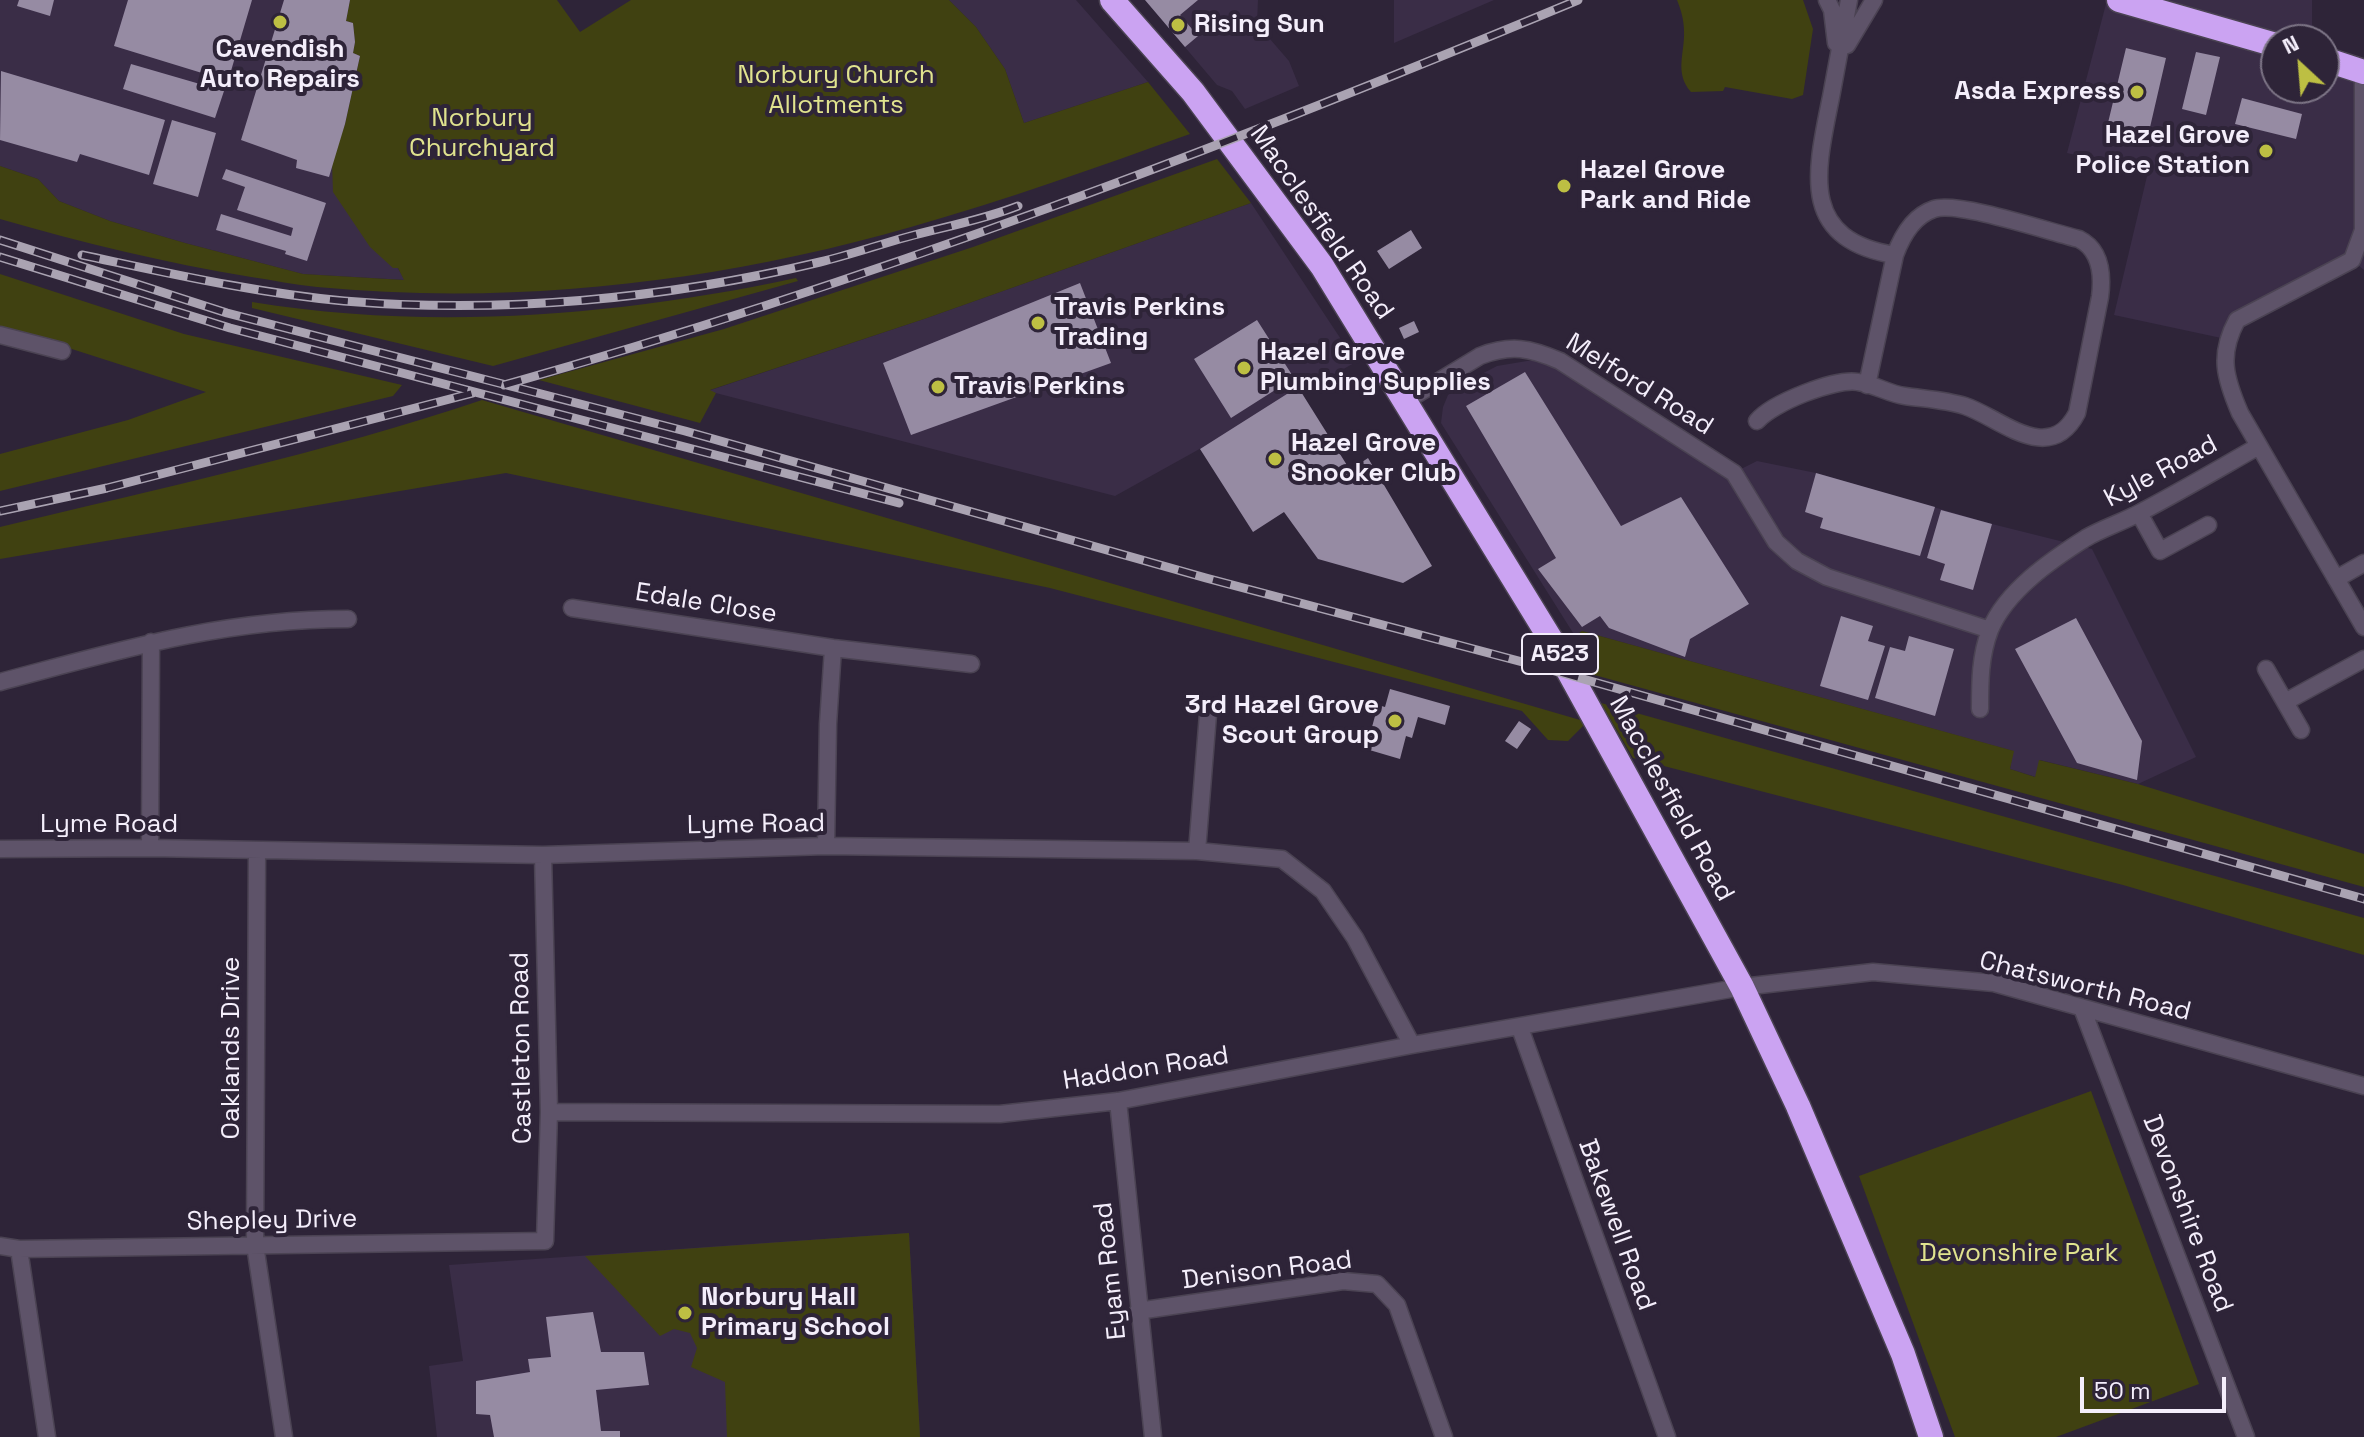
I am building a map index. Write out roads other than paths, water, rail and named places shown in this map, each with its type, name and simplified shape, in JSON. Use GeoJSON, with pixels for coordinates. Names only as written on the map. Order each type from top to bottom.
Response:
{"type":"FeatureCollection","features":[{"type":"Feature","properties":{"kind":"highway","name":"Macclesfield Road"},"geometry":{"type":"LineString","coordinates":[[1112,0],[1193,92],[1330,279],[1553,643],[1742,987],[1798,1106],[1903,1354],[1931,1437]]}},
{"type":"Feature","properties":{"kind":"highway"},"geometry":{"type":"LineString","coordinates":[[1128,0],[1133,24]]}},
{"type":"Feature","properties":{"kind":"highway"},"geometry":{"type":"LineString","coordinates":[[2119,0],[2260,40]]}},
{"type":"Feature","properties":{"kind":"highway"},"geometry":{"type":"LineString","coordinates":[[2340,64],[2364,72]]}},
{"type":"Feature","properties":{"kind":"street"},"geometry":{"type":"LineString","coordinates":[[1827,0],[1832,10],[1838,60]]}},
{"type":"Feature","properties":{"kind":"street"},"geometry":{"type":"LineString","coordinates":[[1849,0],[1818,180],[1833,226],[1846,240],[1861,248],[1895,255]]}},
{"type":"Feature","properties":{"kind":"street"},"geometry":{"type":"LineString","coordinates":[[1838,60],[1874,0]]}},
{"type":"Feature","properties":{"kind":"street"},"geometry":{"type":"LineString","coordinates":[[2364,72],[2363,230],[2358,265],[2237,320],[2226,339],[2224,362],[2229,386],[2240,413],[2364,627]]}},
{"type":"Feature","properties":{"kind":"street"},"geometry":{"type":"LineString","coordinates":[[1757,421],[1772,410],[1824,387],[1858,382],[1867,385],[1902,396],[1966,406],[2007,429],[2034,437],[2063,430],[2077,413],[2102,281],[2100,266],[2089,244],[2053,232],[1944,207],[1927,212],[1901,238],[1895,255],[1867,385]]}},
{"type":"Feature","properties":{"kind":"street"},"geometry":{"type":"LineString","coordinates":[[0,335],[62,351]]}},
{"type":"Feature","properties":{"kind":"street","name":"Melford Road"},"geometry":{"type":"LineString","coordinates":[[1406,401],[1480,356],[1492,351],[1530,348],[1560,361],[1734,473],[1750,488],[1776,542],[1807,566],[1827,577],[1990,630]]}},
{"type":"Feature","properties":{"kind":"street","name":"Kyle Road"},"geometry":{"type":"LineString","coordinates":[[1990,630],[2003,607],[2020,588],[2054,560],[2086,539],[2259,446]]}},
{"type":"Feature","properties":{"kind":"street"},"geometry":{"type":"LineString","coordinates":[[2139,513],[2160,551],[2208,525]]}},
{"type":"Feature","properties":{"kind":"street"},"geometry":{"type":"LineString","coordinates":[[2336,579],[2364,563]]}},
{"type":"Feature","properties":{"kind":"street","name":"Edale Close"},"geometry":{"type":"LineString","coordinates":[[572,608],[833,648],[971,664]]}},
{"type":"Feature","properties":{"kind":"street"},"geometry":{"type":"LineString","coordinates":[[0,682],[217,628],[293,619],[348,619]]}},
{"type":"Feature","properties":{"kind":"street"},"geometry":{"type":"LineString","coordinates":[[1980,709],[1980,676],[1990,630]]}},
{"type":"Feature","properties":{"kind":"street"},"geometry":{"type":"LineString","coordinates":[[150,848],[151,642]]}},
{"type":"Feature","properties":{"kind":"street"},"geometry":{"type":"LineString","coordinates":[[826,846],[833,648]]}},
{"type":"Feature","properties":{"kind":"street"},"geometry":{"type":"LineString","coordinates":[[2285,702],[2364,659]]}},
{"type":"Feature","properties":{"kind":"street"},"geometry":{"type":"LineString","coordinates":[[2266,669],[2301,730]]}},
{"type":"Feature","properties":{"kind":"street"},"geometry":{"type":"LineString","coordinates":[[1197,851],[1208,714]]}},
{"type":"Feature","properties":{"kind":"street","name":"Lyme Road"},"geometry":{"type":"LineString","coordinates":[[0,849],[150,848],[543,855],[826,846],[1197,851],[1282,859],[1323,891],[1355,938],[1412,1045]]}},
{"type":"Feature","properties":{"kind":"street","name":"Oaklands Drive"},"geometry":{"type":"LineString","coordinates":[[257,852],[255,1245],[284,1437]]}},
{"type":"Feature","properties":{"kind":"street","name":"Castleton Road"},"geometry":{"type":"LineString","coordinates":[[543,855],[549,1112],[545,1241]]}},
{"type":"Feature","properties":{"kind":"street","name":"Chatsworth Road"},"geometry":{"type":"LineString","coordinates":[[1742,987],[1873,972],[1994,983],[2364,1086]]}},
{"type":"Feature","properties":{"kind":"street","name":"Haddon Road"},"geometry":{"type":"LineString","coordinates":[[549,1112],[1000,1114],[1118,1101],[1742,987]]}},
{"type":"Feature","properties":{"kind":"street","name":"Devonshire Road"},"geometry":{"type":"LineString","coordinates":[[2082,1008],[2246,1437]]}},
{"type":"Feature","properties":{"kind":"street","name":"Bakewell Road"},"geometry":{"type":"LineString","coordinates":[[1520,1028],[1667,1437]]}},
{"type":"Feature","properties":{"kind":"street","name":"Eyam Road"},"geometry":{"type":"LineString","coordinates":[[1118,1101],[1153,1437]]}},
{"type":"Feature","properties":{"kind":"street","name":"Shepley Drive"},"geometry":{"type":"LineString","coordinates":[[0,1246],[19,1249],[545,1241]]}},
{"type":"Feature","properties":{"kind":"street"},"geometry":{"type":"LineString","coordinates":[[19,1249],[47,1437]]}},
{"type":"Feature","properties":{"kind":"street","name":"Denison Road"},"geometry":{"type":"LineString","coordinates":[[1138,1311],[1343,1281],[1377,1284],[1397,1305],[1444,1437]]}},
{"type":"Feature","properties":{"kind":"railway"},"geometry":{"type":"LineString","coordinates":[[504,385],[777,302],[1047,209],[1314,107],[1578,0]]}},
{"type":"Feature","properties":{"kind":"railway"},"geometry":{"type":"LineString","coordinates":[[82,255],[212,282],[344,301],[463,306],[523,304],[643,294],[762,275],[831,259],[1018,206]]}},
{"type":"Feature","properties":{"kind":"railway"},"geometry":{"type":"LineString","coordinates":[[0,240],[227,313],[685,431],[1206,578],[1530,664],[2364,899]]}},
{"type":"Feature","properties":{"kind":"railway"},"geometry":{"type":"LineString","coordinates":[[0,257],[230,328],[899,503]]}},
{"type":"Feature","properties":{"kind":"railway"},"geometry":{"type":"LineString","coordinates":[[0,511],[107,488],[473,393]]}},
{"type":"Feature","properties":{"kind":"place","name":"Cavendish Auto Repairs"},"geometry":{"type":"Point","coordinates":[280,22]}},
{"type":"Feature","properties":{"kind":"place","name":"Rising Sun"},"geometry":{"type":"Point","coordinates":[1178,25]}},
{"type":"Feature","properties":{"kind":"place","name":"Asda Express"},"geometry":{"type":"Point","coordinates":[2137,92]}},
{"type":"Feature","properties":{"kind":"place","name":"Hazel Grove Police Station"},"geometry":{"type":"Point","coordinates":[2266,151]}},
{"type":"Feature","properties":{"kind":"place","name":"Hazel Grove Park and Ride"},"geometry":{"type":"Point","coordinates":[1564,186]}},
{"type":"Feature","properties":{"kind":"place","name":"Travis Perkins Trading"},"geometry":{"type":"Point","coordinates":[1038,323]}},
{"type":"Feature","properties":{"kind":"place","name":"Hazel Grove Plumbing Supplies"},"geometry":{"type":"Point","coordinates":[1244,368]}},
{"type":"Feature","properties":{"kind":"place","name":"Travis Perkins"},"geometry":{"type":"Point","coordinates":[938,387]}},
{"type":"Feature","properties":{"kind":"place","name":"Hazel Grove Snooker Club"},"geometry":{"type":"Point","coordinates":[1275,459]}},
{"type":"Feature","properties":{"kind":"place","name":"3rd Hazel Grove Scout Group"},"geometry":{"type":"Point","coordinates":[1395,721]}},
{"type":"Feature","properties":{"kind":"place","name":"Norbury Hall Primary School"},"geometry":{"type":"Point","coordinates":[685,1313]}},
{"type":"Feature","properties":{"kind":"park label","name":"Norbury Church Allotments"},"geometry":{"type":"Point","coordinates":[836,91]}},
{"type":"Feature","properties":{"kind":"park label","name":"Norbury Churchyard"},"geometry":{"type":"Point","coordinates":[482,134]}},
{"type":"Feature","properties":{"kind":"park label","name":"Devonshire Park"},"geometry":{"type":"Point","coordinates":[2019,1254]}}]}
